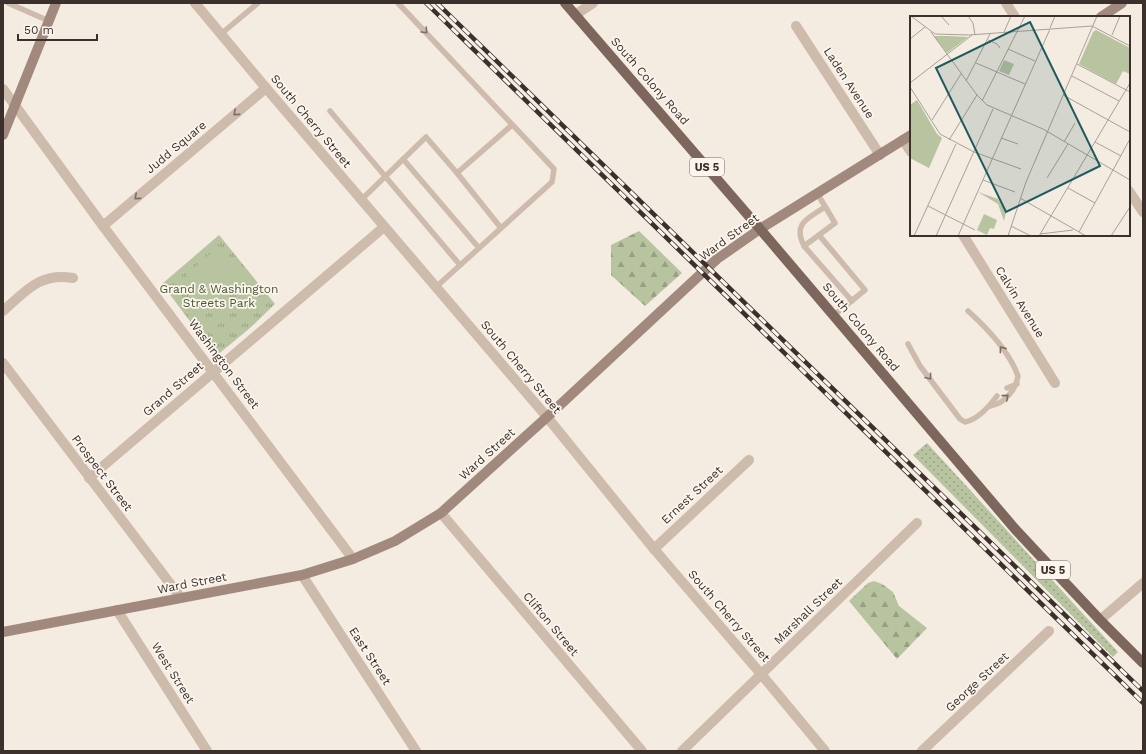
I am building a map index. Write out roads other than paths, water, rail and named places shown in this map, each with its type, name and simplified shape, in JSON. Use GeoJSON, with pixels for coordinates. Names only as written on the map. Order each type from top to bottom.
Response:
{"type":"FeatureCollection","features":[{"type":"Feature","properties":{"kind":"main road","name":"South Colony Road"},"geometry":{"type":"LineString","coordinates":[[565,3],[834,315],[1015,529],[1100,620],[1143,662]]}},
{"type":"Feature","properties":{"kind":"street"},"geometry":{"type":"LineString","coordinates":[[3,135],[56,3]]}},
{"type":"Feature","properties":{"kind":"street","name":"South Cherry Street"},"geometry":{"type":"LineString","coordinates":[[195,3],[547,418],[654,549],[825,751]]}},
{"type":"Feature","properties":{"kind":"street"},"geometry":{"type":"LineString","coordinates":[[575,15],[593,3]]}},
{"type":"Feature","properties":{"kind":"street"},"geometry":{"type":"LineString","coordinates":[[1006,3],[1014,16]]}},
{"type":"Feature","properties":{"kind":"street"},"geometry":{"type":"LineString","coordinates":[[1102,16],[1122,3]]}},
{"type":"Feature","properties":{"kind":"street","name":"Laden Avenue"},"geometry":{"type":"LineString","coordinates":[[796,26],[880,155]]}},
{"type":"Feature","properties":{"kind":"street","name":"Judd Square"},"geometry":{"type":"LineString","coordinates":[[103,226],[266,88]]}},
{"type":"Feature","properties":{"kind":"street","name":"Washington Street"},"geometry":{"type":"LineString","coordinates":[[3,89],[103,226],[353,559]]}},
{"type":"Feature","properties":{"kind":"street"},"geometry":{"type":"LineString","coordinates":[[907,138],[910,148]]}},
{"type":"Feature","properties":{"kind":"street","name":"Ward Street"},"geometry":{"type":"LineString","coordinates":[[3,632],[302,575],[353,559],[395,541],[441,513],[547,418],[717,259],[760,229],[907,138]]}},
{"type":"Feature","properties":{"kind":"street"},"geometry":{"type":"LineString","coordinates":[[1130,192],[1143,212]]}},
{"type":"Feature","properties":{"kind":"street","name":"Grand Street"},"geometry":{"type":"LineString","coordinates":[[89,478],[384,227]]}},
{"type":"Feature","properties":{"kind":"street","name":"Calvin Avenue"},"geometry":{"type":"LineString","coordinates":[[964,236],[1055,383]]}},
{"type":"Feature","properties":{"kind":"street"},"geometry":{"type":"LineString","coordinates":[[3,311],[38,281],[47,277],[63,276],[73,278]]}},
{"type":"Feature","properties":{"kind":"street","name":"Prospect Street"},"geometry":{"type":"LineString","coordinates":[[3,363],[181,598]]}},
{"type":"Feature","properties":{"kind":"street","name":"Ernest Street"},"geometry":{"type":"LineString","coordinates":[[654,549],[749,460]]}},
{"type":"Feature","properties":{"kind":"street","name":"Clifton Street"},"geometry":{"type":"LineString","coordinates":[[441,513],[642,751]]}},
{"type":"Feature","properties":{"kind":"street","name":"Marshall Street"},"geometry":{"type":"LineString","coordinates":[[682,751],[917,523]]}},
{"type":"Feature","properties":{"kind":"street","name":"East Street"},"geometry":{"type":"LineString","coordinates":[[302,575],[416,751]]}},
{"type":"Feature","properties":{"kind":"street"},"geometry":{"type":"LineString","coordinates":[[1100,620],[1143,583]]}},
{"type":"Feature","properties":{"kind":"street","name":"West Street"},"geometry":{"type":"LineString","coordinates":[[117,610],[207,751]]}},
{"type":"Feature","properties":{"kind":"street","name":"George Street"},"geometry":{"type":"LineString","coordinates":[[922,751],[1049,631]]}},
{"type":"Feature","properties":{"kind":"lane"},"geometry":{"type":"LineString","coordinates":[[8,3],[49,21]]}},
{"type":"Feature","properties":{"kind":"lane"},"geometry":{"type":"LineString","coordinates":[[221,34],[258,3]]}},
{"type":"Feature","properties":{"kind":"lane"},"geometry":{"type":"LineString","coordinates":[[398,3],[554,169],[552,182],[436,287]]}},
{"type":"Feature","properties":{"kind":"lane"},"geometry":{"type":"LineString","coordinates":[[330,111],[460,265]]}},
{"type":"Feature","properties":{"kind":"lane"},"geometry":{"type":"LineString","coordinates":[[456,173],[512,125]]}},
{"type":"Feature","properties":{"kind":"lane"},"geometry":{"type":"LineString","coordinates":[[361,200],[426,138],[501,228]]}},
{"type":"Feature","properties":{"kind":"lane"},"geometry":{"type":"LineString","coordinates":[[403,159],[479,248]]}},
{"type":"Feature","properties":{"kind":"lane"},"geometry":{"type":"LineString","coordinates":[[804,246],[835,222],[817,194]]}},
{"type":"Feature","properties":{"kind":"lane"},"geometry":{"type":"LineString","coordinates":[[825,207],[804,222],[800,229],[800,237],[804,246],[852,301]]}},
{"type":"Feature","properties":{"kind":"lane"},"geometry":{"type":"LineString","coordinates":[[819,235],[865,290],[834,315]]}},
{"type":"Feature","properties":{"kind":"lane"},"geometry":{"type":"LineString","coordinates":[[968,311],[984,326],[1003,349],[1017,373],[1017,384],[1011,393],[999,403],[990,406]]}},
{"type":"Feature","properties":{"kind":"lane"},"geometry":{"type":"LineString","coordinates":[[908,344],[920,366],[960,418],[965,422],[970,421],[990,406],[997,396]]}},
{"type":"Feature","properties":{"kind":"lane"},"geometry":{"type":"LineString","coordinates":[[1007,388],[1017,384]]}},
{"type":"Feature","properties":{"kind":"railway"},"geometry":{"type":"LineString","coordinates":[[426,3],[1143,703]]}},
{"type":"Feature","properties":{"kind":"railway"},"geometry":{"type":"LineString","coordinates":[[437,3],[1143,691]]}},
{"type":"Feature","properties":{"kind":"park label","name":"Grand & Washington Streets Park"},"geometry":{"type":"Point","coordinates":[219,296]}}]}
